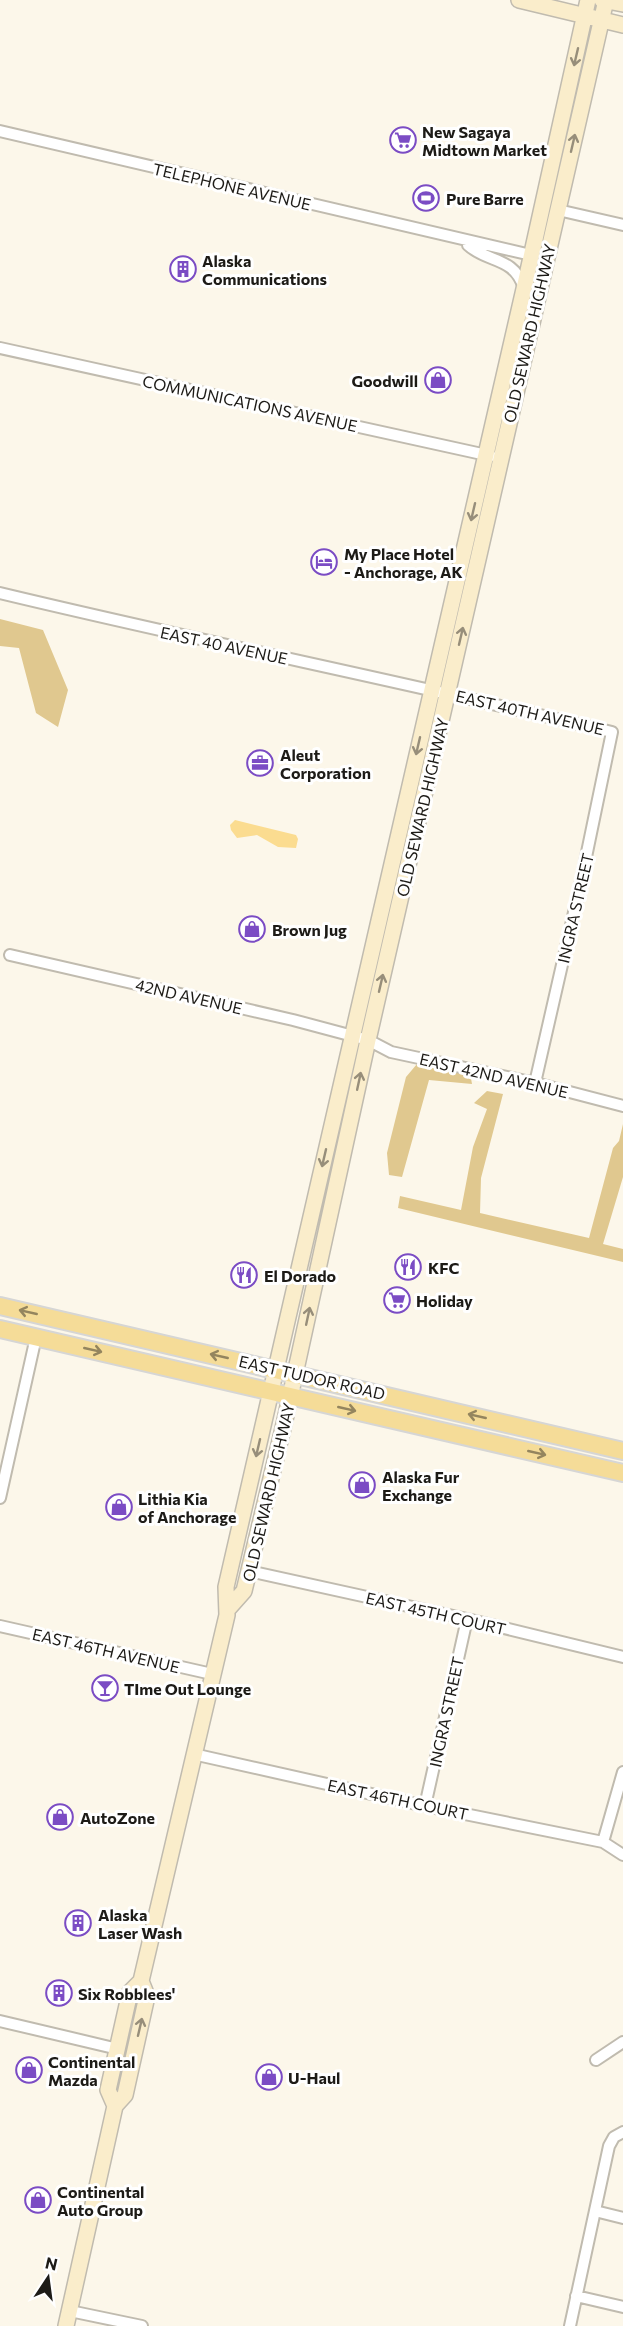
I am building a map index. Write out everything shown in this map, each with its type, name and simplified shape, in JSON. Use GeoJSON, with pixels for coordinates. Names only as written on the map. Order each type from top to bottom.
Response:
{"type":"FeatureCollection","features":[{"type":"Feature","properties":{"kind":"main road"},"geometry":{"type":"LineString","coordinates":[[519,0],[623,25]]}},
{"type":"Feature","properties":{"kind":"main road","name":"OLD SEWARD HIGHWAY"},"geometry":{"type":"LineString","coordinates":[[228,1609],[244,1591],[249,1571],[448,693],[524,289],[588,0]]}},
{"type":"Feature","properties":{"kind":"main road"},"geometry":{"type":"LineString","coordinates":[[605,0],[623,4]]}},
{"type":"Feature","properties":{"kind":"main road","name":"OLD SEWARD HIGHWAY"},"geometry":{"type":"LineString","coordinates":[[115,2106],[108,2090],[117,2049],[130,1992],[141,1981],[228,1609],[226,1587],[431,689],[493,456],[529,334],[605,0]]}},
{"type":"Feature","properties":{"kind":"main road"},"geometry":{"type":"LineString","coordinates":[[529,334],[530,303],[537,273],[531,255]]}},
{"type":"Feature","properties":{"kind":"main road","name":"EAST TUDOR ROAD"},"geometry":{"type":"LineString","coordinates":[[0,1305],[623,1451]]}},
{"type":"Feature","properties":{"kind":"main road","name":"EAST TUDOR ROAD"},"geometry":{"type":"LineString","coordinates":[[0,1329],[623,1473]]}},
{"type":"Feature","properties":{"kind":"main road","name":"OLD SEWARD HIGHWAY"},"geometry":{"type":"LineString","coordinates":[[66,2326],[115,2106],[125,2095],[147,1996],[141,1981]]}},
{"type":"Feature","properties":{"kind":"main road"},"geometry":{"type":"LineString","coordinates":[[117,2049],[124,2057],[130,2073]]}},
{"type":"Feature","properties":{"kind":"street","name":"TELEPHONE AVENUE"},"geometry":{"type":"LineString","coordinates":[[0,132],[531,255]]}},
{"type":"Feature","properties":{"kind":"street"},"geometry":{"type":"LineString","coordinates":[[558,210],[623,225]]}},
{"type":"Feature","properties":{"kind":"street","name":"TELEPHONE AVENUE"},"geometry":{"type":"LineString","coordinates":[[463,240],[471,248],[504,262],[520,276],[524,289]]}},
{"type":"Feature","properties":{"kind":"street","name":"COMMUNICATIONS AVENUE"},"geometry":{"type":"LineString","coordinates":[[0,348],[493,456]]}},
{"type":"Feature","properties":{"kind":"street","name":"EAST 40 AVENUE"},"geometry":{"type":"LineString","coordinates":[[0,593],[150,629],[448,693]]}},
{"type":"Feature","properties":{"kind":"street","name":"EAST 40TH AVENUE"},"geometry":{"type":"LineString","coordinates":[[448,693],[612,732]]}},
{"type":"Feature","properties":{"kind":"street","name":"INGRA STREET"},"geometry":{"type":"LineString","coordinates":[[535,1083],[612,732]]}},
{"type":"Feature","properties":{"kind":"street","name":"42ND AVENUE"},"geometry":{"type":"LineString","coordinates":[[10,955],[293,1020],[368,1040]]}},
{"type":"Feature","properties":{"kind":"street","name":"EAST 42ND AVENUE"},"geometry":{"type":"LineString","coordinates":[[368,1040],[391,1052],[535,1083],[623,1106]]}},
{"type":"Feature","properties":{"kind":"street"},"geometry":{"type":"LineString","coordinates":[[0,1498],[36,1337]]}},
{"type":"Feature","properties":{"kind":"street","name":"EAST 45TH COURT"},"geometry":{"type":"LineString","coordinates":[[249,1571],[467,1619],[623,1657]]}},
{"type":"Feature","properties":{"kind":"street","name":"INGRA STREET"},"geometry":{"type":"LineString","coordinates":[[425,1806],[467,1619]]}},
{"type":"Feature","properties":{"kind":"street","name":"EAST 46TH AVENUE"},"geometry":{"type":"LineString","coordinates":[[0,1626],[212,1674]]}},
{"type":"Feature","properties":{"kind":"street","name":"EAST 46TH COURT"},"geometry":{"type":"LineString","coordinates":[[193,1754],[425,1806],[603,1842]]}},
{"type":"Feature","properties":{"kind":"street"},"geometry":{"type":"LineString","coordinates":[[623,1772],[603,1842],[623,1855]]}},
{"type":"Feature","properties":{"kind":"street"},"geometry":{"type":"LineString","coordinates":[[0,2021],[117,2049]]}},
{"type":"Feature","properties":{"kind":"street"},"geometry":{"type":"LineString","coordinates":[[596,2060],[623,2042]]}},
{"type":"Feature","properties":{"kind":"street"},"geometry":{"type":"LineString","coordinates":[[570,2326],[609,2146],[614,2137],[623,2132]]}},
{"type":"Feature","properties":{"kind":"street"},"geometry":{"type":"LineString","coordinates":[[595,2211],[623,2218]]}},
{"type":"Feature","properties":{"kind":"street"},"geometry":{"type":"LineString","coordinates":[[576,2296],[623,2307]]}},
{"type":"Feature","properties":{"kind":"street"},"geometry":{"type":"LineString","coordinates":[[70,2311],[142,2326]]}},
{"type":"Feature","properties":{"kind":"shaded area"},"geometry":{"type":"Polygon","coordinates":[[[0,619],[43,630],[68,690],[58,727],[36,713],[19,648],[0,646],[0,619]]]}},
{"type":"Feature","properties":{"kind":"shaded area"},"geometry":{"type":"Polygon","coordinates":[[[235,820],[296,835],[298,839],[296,848],[278,847],[257,835],[237,838],[230,825],[235,820]]]}},
{"type":"Feature","properties":{"kind":"shaded area"},"geometry":{"type":"Polygon","coordinates":[[[417,1064],[470,1073],[472,1084],[429,1080],[402,1177],[389,1175],[387,1153],[406,1077],[417,1064]]]}},
{"type":"Feature","properties":{"kind":"shaded area"},"geometry":{"type":"Polygon","coordinates":[[[487,1091],[503,1094],[481,1178],[480,1213],[589,1238],[613,1148],[619,1141],[623,1124],[623,1177],[603,1244],[623,1249],[623,1262],[398,1208],[400,1196],[461,1210],[473,1147],[487,1109],[474,1103],[487,1091]]]}},
{"type":"Feature","properties":{"kind":"place","name":"New Sagaya Midtown Market"},"geometry":{"type":"Point","coordinates":[403,140]}},
{"type":"Feature","properties":{"kind":"place","name":"Pure Barre"},"geometry":{"type":"Point","coordinates":[426,198]}},
{"type":"Feature","properties":{"kind":"place","name":"Alaska Communications"},"geometry":{"type":"Point","coordinates":[183,269]}},
{"type":"Feature","properties":{"kind":"place","name":"Goodwill"},"geometry":{"type":"Point","coordinates":[438,380]}},
{"type":"Feature","properties":{"kind":"place","name":"My Place Hotel - Anchorage, AK"},"geometry":{"type":"Point","coordinates":[324,562]}},
{"type":"Feature","properties":{"kind":"place","name":"Aleut Corporation"},"geometry":{"type":"Point","coordinates":[260,763]}},
{"type":"Feature","properties":{"kind":"place","name":"Brown Jug"},"geometry":{"type":"Point","coordinates":[252,929]}},
{"type":"Feature","properties":{"kind":"place","name":"KFC"},"geometry":{"type":"Point","coordinates":[408,1267]}},
{"type":"Feature","properties":{"kind":"place","name":"El Dorado"},"geometry":{"type":"Point","coordinates":[244,1275]}},
{"type":"Feature","properties":{"kind":"place","name":"Holiday"},"geometry":{"type":"Point","coordinates":[397,1300]}},
{"type":"Feature","properties":{"kind":"place","name":"Alaska Fur Exchange"},"geometry":{"type":"Point","coordinates":[362,1485]}},
{"type":"Feature","properties":{"kind":"place","name":"Lithia Kia of Anchorage"},"geometry":{"type":"Point","coordinates":[119,1507]}},
{"type":"Feature","properties":{"kind":"place","name":"TIme Out Lounge"},"geometry":{"type":"Point","coordinates":[105,1688]}},
{"type":"Feature","properties":{"kind":"place","name":"AutoZone"},"geometry":{"type":"Point","coordinates":[60,1817]}},
{"type":"Feature","properties":{"kind":"place","name":"Alaska Laser Wash"},"geometry":{"type":"Point","coordinates":[78,1923]}},
{"type":"Feature","properties":{"kind":"place","name":"Six Robblees'"},"geometry":{"type":"Point","coordinates":[59,1993]}},
{"type":"Feature","properties":{"kind":"place","name":"Continental Mazda"},"geometry":{"type":"Point","coordinates":[29,2070]}},
{"type":"Feature","properties":{"kind":"place","name":"U-Haul"},"geometry":{"type":"Point","coordinates":[269,2077]}},
{"type":"Feature","properties":{"kind":"place","name":"Continental Auto Group"},"geometry":{"type":"Point","coordinates":[38,2200]}}]}
